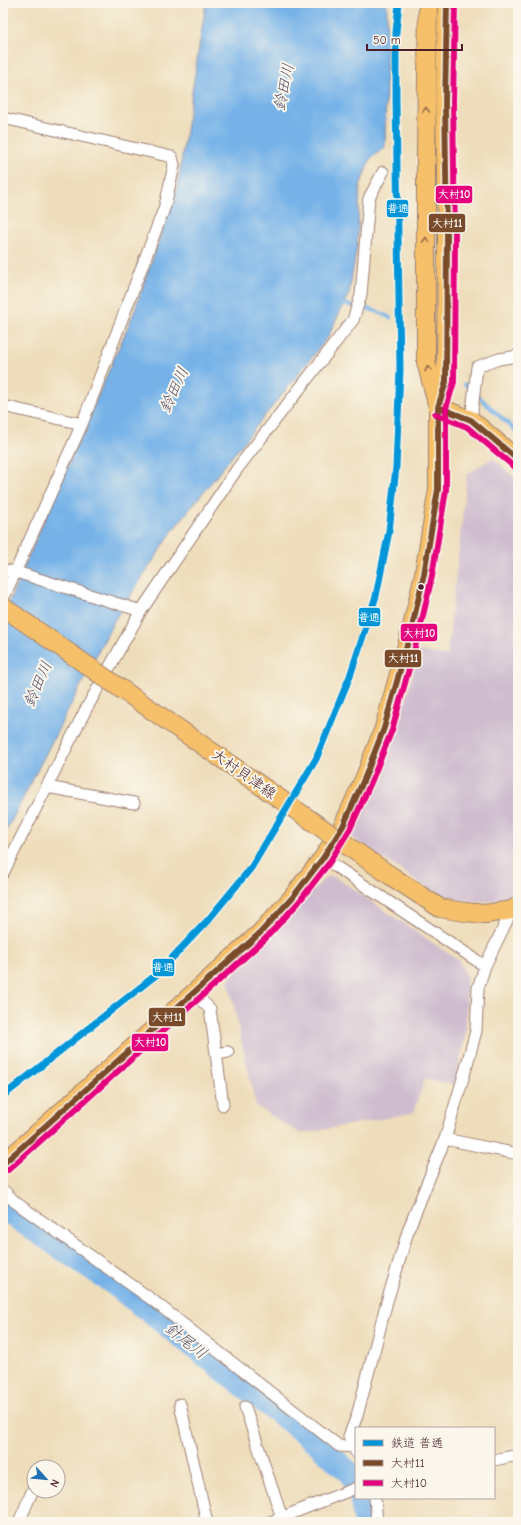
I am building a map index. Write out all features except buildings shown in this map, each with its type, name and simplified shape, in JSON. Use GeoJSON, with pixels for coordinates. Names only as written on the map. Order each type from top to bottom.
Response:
{"type":"FeatureCollection","features":[{"type":"Feature","properties":{"kind":"main road"},"geometry":{"type":"LineString","coordinates":[[3,1164],[260,933],[292,898],[323,858],[343,826],[371,763],[384,728],[412,627],[424,574],[438,489],[438,407],[426,362],[426,138],[428,3]]}},
{"type":"Feature","properties":{"kind":"main road"},"geometry":{"type":"LineString","coordinates":[[438,407],[446,382],[447,237],[444,102],[447,3]]}},
{"type":"Feature","properties":{"kind":"main road"},"geometry":{"type":"LineString","coordinates":[[438,407],[472,412],[518,460]]}},
{"type":"Feature","properties":{"kind":"main road","name":"大村貝津線"},"geometry":{"type":"LineString","coordinates":[[3,607],[394,878],[440,908],[485,914],[515,908]]}},
{"type":"Feature","properties":{"kind":"street"},"geometry":{"type":"LineString","coordinates":[[3,118],[172,157],[174,165],[165,206],[82,424],[19,573],[3,598]]}},
{"type":"Feature","properties":{"kind":"street"},"geometry":{"type":"LineString","coordinates":[[3,873],[85,711],[141,611],[237,469],[353,320],[361,295],[369,198],[383,172]]}},
{"type":"Feature","properties":{"kind":"street"},"geometry":{"type":"LineString","coordinates":[[472,412],[474,382],[477,367],[499,359],[518,356]]}},
{"type":"Feature","properties":{"kind":"street"},"geometry":{"type":"LineString","coordinates":[[3,406],[82,424]]}},
{"type":"Feature","properties":{"kind":"street"},"geometry":{"type":"LineString","coordinates":[[3,570],[19,573],[141,611]]}},
{"type":"Feature","properties":{"kind":"street"},"geometry":{"type":"LineString","coordinates":[[47,787],[134,803]]}},
{"type":"Feature","properties":{"kind":"street"},"geometry":{"type":"LineString","coordinates":[[323,858],[485,966]]}},
{"type":"Feature","properties":{"kind":"street"},"geometry":{"type":"LineString","coordinates":[[354,1450],[349,1436],[357,1416],[409,1228],[444,1139],[476,1031],[478,988],[485,966],[515,908]]}},
{"type":"Feature","properties":{"kind":"street"},"geometry":{"type":"LineString","coordinates":[[194,993],[210,1010],[223,1105]]}},
{"type":"Feature","properties":{"kind":"street"},"geometry":{"type":"LineString","coordinates":[[216,1054],[228,1052]]}},
{"type":"Feature","properties":{"kind":"street"},"geometry":{"type":"LineString","coordinates":[[444,1139],[518,1154]]}},
{"type":"Feature","properties":{"kind":"street"},"geometry":{"type":"LineString","coordinates":[[3,1190],[15,1202],[151,1299],[339,1446],[354,1450]]}},
{"type":"Feature","properties":{"kind":"street"},"geometry":{"type":"LineString","coordinates":[[180,1404],[207,1522]]}},
{"type":"Feature","properties":{"kind":"street"},"geometry":{"type":"LineString","coordinates":[[245,1407],[282,1518]]}},
{"type":"Feature","properties":{"kind":"street"},"geometry":{"type":"LineString","coordinates":[[495,1460],[518,1455]]}},
{"type":"Feature","properties":{"kind":"street"},"geometry":{"type":"LineString","coordinates":[[270,1522],[355,1488]]}},
{"type":"Feature","properties":{"kind":"street"},"geometry":{"type":"LineString","coordinates":[[19,1522],[29,1499]]}},
{"type":"Feature","properties":{"kind":"street"},"geometry":{"type":"LineString","coordinates":[[375,1499],[377,1522]]}},
{"type":"Feature","properties":{"kind":"shaded area"},"geometry":{"type":"Polygon","coordinates":[[[493,458],[518,481],[518,894],[494,901],[459,901],[432,891],[351,837],[401,716],[419,651],[447,656],[467,474],[493,458]]]}},
{"type":"Feature","properties":{"kind":"shaded area"},"geometry":{"type":"Polygon","coordinates":[[[326,877],[335,877],[458,960],[467,977],[466,1031],[455,1085],[425,1078],[413,1113],[301,1134],[256,1106],[228,980],[326,877]]]}},
{"type":"Feature","properties":{"kind":"water","name":"鈴田川"},"geometry":{"type":"Polygon","coordinates":[[[206,3],[387,3],[385,147],[370,159],[360,186],[357,246],[349,293],[328,337],[173,530],[114,621],[3,837],[3,616],[133,315],[177,188],[206,3]]]}},
{"type":"Feature","properties":{"kind":"waterway"},"geometry":{"type":"LineString","coordinates":[[339,303],[372,310],[390,318]]}},
{"type":"Feature","properties":{"kind":"waterway"},"geometry":{"type":"LineString","coordinates":[[465,384],[518,433]]}},
{"type":"Feature","properties":{"kind":"waterway","name":"針尾川"},"geometry":{"type":"LineString","coordinates":[[3,1209],[111,1282],[318,1444],[351,1474],[355,1484]]}},
{"type":"Feature","properties":{"kind":"waterway","name":"針尾川"},"geometry":{"type":"LineString","coordinates":[[361,1499],[365,1522]]}},
{"type":"Feature","properties":{"kind":"rail line","name":"普通"},"geometry":{"type":"LineString","coordinates":[[3,1096],[156,975],[208,920],[251,868],[316,759],[350,676],[376,596],[389,531],[396,467],[400,369],[396,99],[396,32],[399,3]]}},
{"type":"Feature","properties":{"kind":"transit line","name":"大村11"},"geometry":{"type":"LineString","coordinates":[[3,1164],[260,933],[292,898],[323,858],[343,826],[365,777],[384,728],[412,627],[424,574],[438,489],[438,407],[446,382],[447,237],[445,102],[447,3]]}},
{"type":"Feature","properties":{"kind":"transit line","name":"大村10"},"geometry":{"type":"LineString","coordinates":[[8,1170],[265,939],[298,903],[329,863],[350,829],[392,730],[420,629],[432,576],[446,490],[446,408],[454,382],[455,237],[453,102],[455,3]]}},
{"type":"Feature","properties":{"kind":"transit line","name":"大村11"},"geometry":{"type":"LineString","coordinates":[[438,407],[471,420],[518,460]]}},
{"type":"Feature","properties":{"kind":"transit line","name":"大村10"},"geometry":{"type":"LineString","coordinates":[[435,414],[467,427],[513,466]]}}]}
